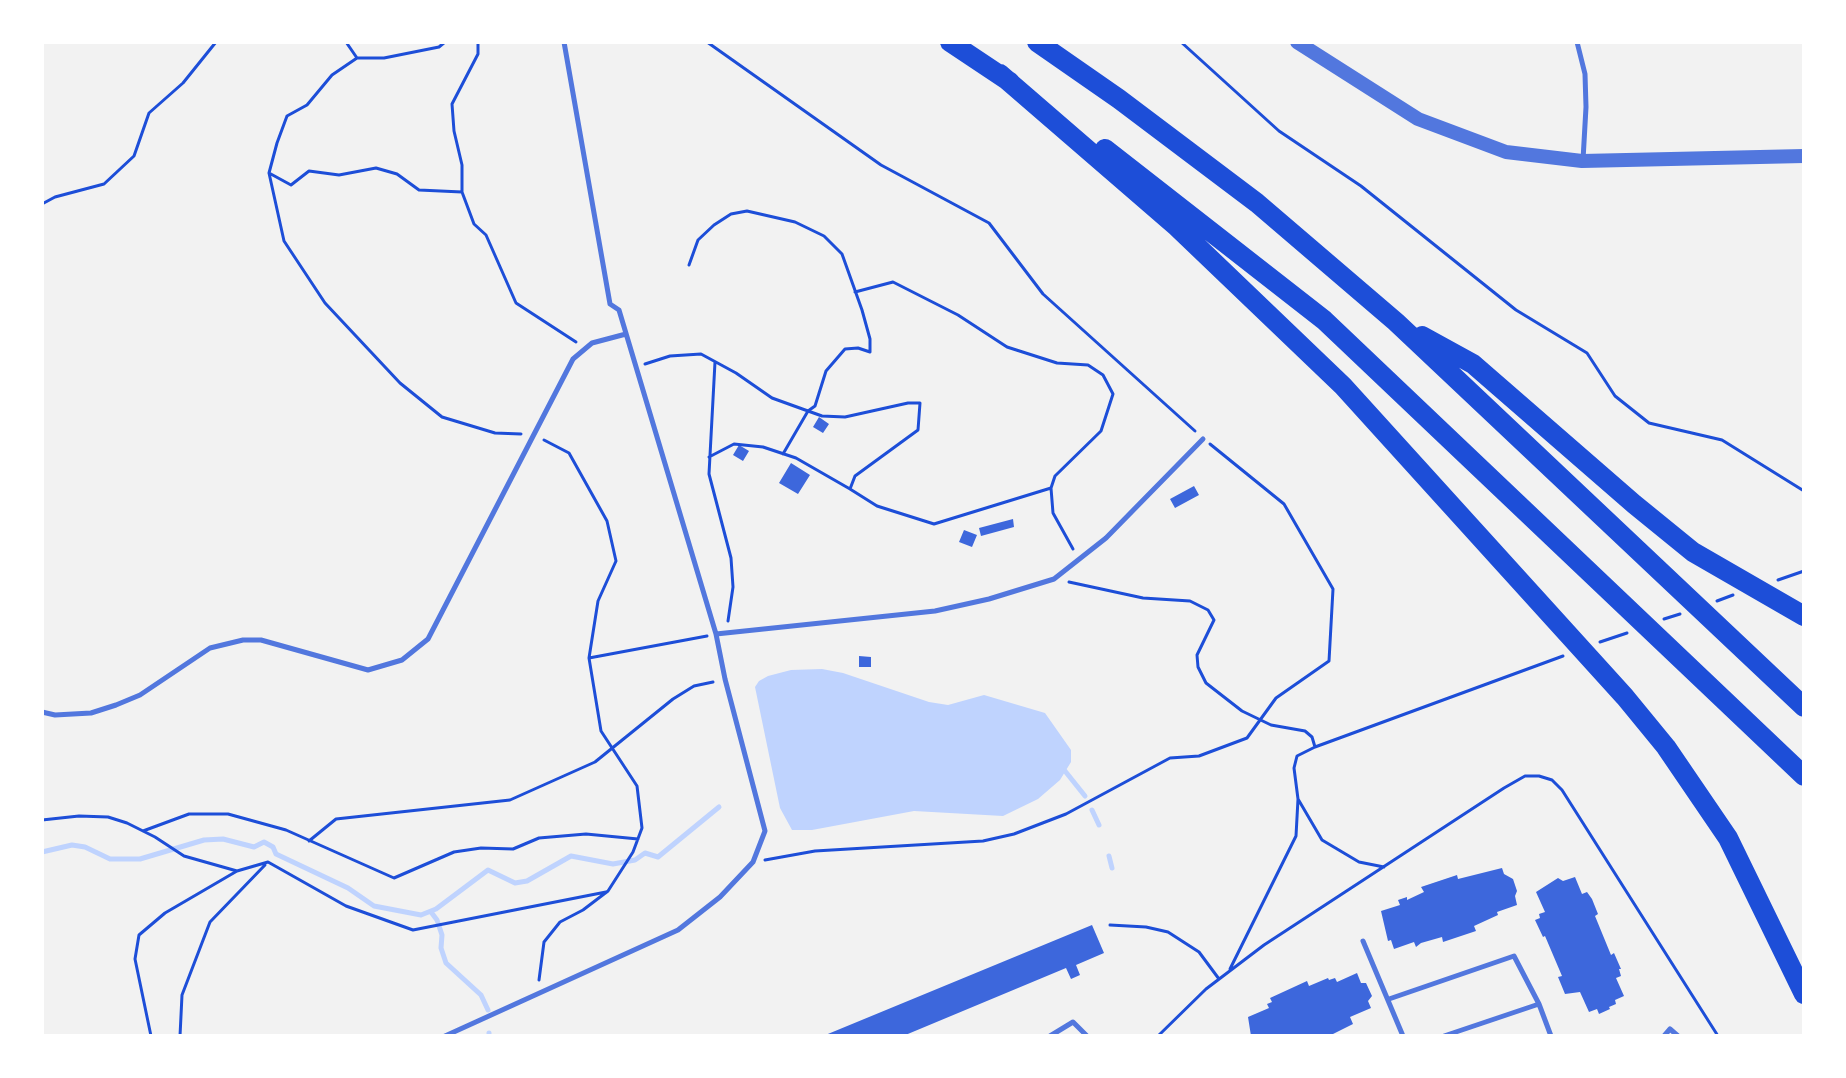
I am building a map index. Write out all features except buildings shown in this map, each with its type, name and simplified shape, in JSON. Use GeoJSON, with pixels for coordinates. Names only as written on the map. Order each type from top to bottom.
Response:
{"type":"FeatureCollection","features":[{"type":"Feature","properties":{"kind":"highway"},"geometry":{"type":"LineString","coordinates":[[950,42],[1126,163],[1324,320],[1804,776]]}},
{"type":"Feature","properties":{"kind":"highway"},"geometry":{"type":"LineString","coordinates":[[1037,42],[1119,99],[1257,203],[1396,322],[1804,707]]}},
{"type":"Feature","properties":{"kind":"highway"},"geometry":{"type":"LineString","coordinates":[[1000,74],[1177,227],[1343,386],[1625,697],[1666,747],[1728,838],[1804,994]]}},
{"type":"Feature","properties":{"kind":"highway"},"geometry":{"type":"LineString","coordinates":[[1396,322],[1473,364],[1693,552],[1804,616]]}},
{"type":"Feature","properties":{"kind":"street"},"geometry":{"type":"LineString","coordinates":[[1297,42],[1418,119],[1506,152],[1582,161],[1804,156]]}},
{"type":"Feature","properties":{"kind":"lane"},"geometry":{"type":"LineString","coordinates":[[445,1036],[678,930],[720,897],[753,862],[765,831],[716,634],[619,310],[610,304],[564,42]]}},
{"type":"Feature","properties":{"kind":"lane"},"geometry":{"type":"LineString","coordinates":[[1577,42],[1585,74],[1582,161]]}},
{"type":"Feature","properties":{"kind":"lane"},"geometry":{"type":"LineString","coordinates":[[42,712],[55,715],[91,713],[116,705],[140,695],[210,648],[243,640],[261,640],[368,670],[402,660],[428,639],[573,359],[592,343],[626,334]]}},
{"type":"Feature","properties":{"kind":"lane"},"geometry":{"type":"LineString","coordinates":[[716,634],[935,611],[989,599],[1054,579],[1106,538],[1203,439]]}},
{"type":"Feature","properties":{"kind":"lane"},"geometry":{"type":"LineString","coordinates":[[1363,941],[1403,1036]]}},
{"type":"Feature","properties":{"kind":"lane"},"geometry":{"type":"LineString","coordinates":[[1389,999],[1514,956],[1539,1004],[1551,1036]]}},
{"type":"Feature","properties":{"kind":"lane"},"geometry":{"type":"LineString","coordinates":[[1444,1036],[1539,1004]]}},
{"type":"Feature","properties":{"kind":"lane"},"geometry":{"type":"LineString","coordinates":[[1050,1036],[1073,1022],[1087,1036]]}},
{"type":"Feature","properties":{"kind":"lane"},"geometry":{"type":"LineString","coordinates":[[1664,1036],[1670,1029],[1678,1036]]}},
{"type":"Feature","properties":{"kind":"path"},"geometry":{"type":"LineString","coordinates":[[42,204],[55,197],[104,184],[134,156],[149,113],[183,83],[216,42]]}},
{"type":"Feature","properties":{"kind":"path"},"geometry":{"type":"LineString","coordinates":[[346,42],[357,58]]}},
{"type":"Feature","properties":{"kind":"path"},"geometry":{"type":"LineString","coordinates":[[445,42],[439,47],[384,58],[357,58],[332,75],[307,105],[287,116],[269,173],[284,241],[325,303],[400,383],[442,417],[495,433],[533,435],[569,453],[607,521],[616,561],[598,601],[589,658],[601,731],[637,786],[642,828],[633,852],[608,891],[560,922],[544,942],[537,996]]}},
{"type":"Feature","properties":{"kind":"path"},"geometry":{"type":"LineString","coordinates":[[478,42],[478,54],[452,104],[462,165],[462,192],[474,224],[486,235],[516,303],[586,349]]}},
{"type":"Feature","properties":{"kind":"path"},"geometry":{"type":"LineString","coordinates":[[707,42],[881,165],[989,223],[1043,294],[1203,439],[1284,504],[1333,589],[1329,661],[1276,698],[1247,738],[1199,756],[1170,758],[1066,814],[1014,834],[983,841],[815,851],[753,862]]}},
{"type":"Feature","properties":{"kind":"path"},"geometry":{"type":"LineString","coordinates":[[1181,42],[1279,131],[1361,186],[1516,310],[1587,353],[1615,396],[1649,423],[1722,440],[1804,491]]}},
{"type":"Feature","properties":{"kind":"path"},"geometry":{"type":"LineString","coordinates":[[269,173],[291,185],[309,171],[339,175],[376,168],[397,174],[419,190],[462,192]]}},
{"type":"Feature","properties":{"kind":"path"},"geometry":{"type":"LineString","coordinates":[[689,265],[698,240],[714,225],[731,214],[747,211],[795,222],[824,236],[842,254],[870,339],[870,352],[858,348],[845,349],[826,371],[815,406],[808,411],[783,454]]}},
{"type":"Feature","properties":{"kind":"path"},"geometry":{"type":"LineString","coordinates":[[855,292],[893,282],[958,315],[1007,347],[1057,363],[1088,365],[1103,375],[1113,394],[1101,431],[1055,476],[1051,488],[1053,513],[1079,559]]}},
{"type":"Feature","properties":{"kind":"path"},"geometry":{"type":"LineString","coordinates":[[635,367],[682,354],[701,354],[772,398],[822,416],[845,417],[920,403],[918,430],[855,476],[850,489]]}},
{"type":"Feature","properties":{"kind":"path"},"geometry":{"type":"LineString","coordinates":[[589,658],[716,634],[727,626],[733,587],[731,558],[709,474],[715,362]]}},
{"type":"Feature","properties":{"kind":"path"},"geometry":{"type":"LineString","coordinates":[[709,457],[734,444],[763,447],[783,454],[877,506],[934,524],[1051,488]]}},
{"type":"Feature","properties":{"kind":"path"},"geometry":{"type":"LineString","coordinates":[[1775,581],[1804,571]]}},
{"type":"Feature","properties":{"kind":"path"},"geometry":{"type":"LineString","coordinates":[[1054,579],[1143,598],[1190,601],[1208,610],[1214,620],[1197,655],[1198,667],[1206,683],[1261,720],[1305,731],[1312,737],[1315,747]]}},
{"type":"Feature","properties":{"kind":"path"},"geometry":{"type":"LineString","coordinates":[[1717,601],[1746,591]]}},
{"type":"Feature","properties":{"kind":"path"},"geometry":{"type":"LineString","coordinates":[[1659,621],[1688,611]]}},
{"type":"Feature","properties":{"kind":"path"},"geometry":{"type":"LineString","coordinates":[[1599,643],[1629,632]]}},
{"type":"Feature","properties":{"kind":"path"},"geometry":{"type":"LineString","coordinates":[[1228,972],[1296,836],[1298,799],[1294,768],[1297,756],[1570,653]]}},
{"type":"Feature","properties":{"kind":"path"},"geometry":{"type":"LineString","coordinates":[[309,841],[336,819],[510,800],[595,762],[673,699],[694,686],[725,679]]}},
{"type":"Feature","properties":{"kind":"path"},"geometry":{"type":"LineString","coordinates":[[1158,1036],[1219,979],[1303,918],[1386,868],[1525,776],[1539,776],[1552,780],[1562,790],[1718,1036]]}},
{"type":"Feature","properties":{"kind":"path"},"geometry":{"type":"LineString","coordinates":[[1298,799],[1322,840],[1359,862],[1386,868]]}},
{"type":"Feature","properties":{"kind":"path"},"geometry":{"type":"LineString","coordinates":[[143,831],[189,814],[228,814],[286,830],[394,878],[454,852],[481,848],[513,849],[539,838],[586,834],[638,839]]}},
{"type":"Feature","properties":{"kind":"path"},"geometry":{"type":"LineString","coordinates":[[42,820],[108,817],[155,837],[184,856],[237,871]]}},
{"type":"Feature","properties":{"kind":"path"},"geometry":{"type":"LineString","coordinates":[[151,1036],[135,959],[139,935],[165,913],[237,871],[268,862],[346,906],[413,930],[608,891]]}},
{"type":"Feature","properties":{"kind":"path"},"geometry":{"type":"LineString","coordinates":[[180,1036],[182,995],[210,922],[268,862]]}},
{"type":"Feature","properties":{"kind":"path"},"geometry":{"type":"LineString","coordinates":[[1110,925],[1168,932],[1199,952],[1219,979]]}},
{"type":"Feature","properties":{"kind":"water"},"geometry":{"type":"Polygon","coordinates":[[[822,669],[929,702],[948,705],[984,695],[1045,713],[1071,750],[1071,762],[1060,780],[1038,799],[1003,816],[914,811],[812,830],[792,830],[780,808],[755,687],[768,676],[791,670],[822,669]]]}},
{"type":"Feature","properties":{"kind":"waterway"},"geometry":{"type":"LineString","coordinates":[[1065,771],[1085,796]]}},
{"type":"Feature","properties":{"kind":"waterway"},"geometry":{"type":"LineString","coordinates":[[42,852],[72,845],[85,847],[110,859],[140,859],[204,840],[223,839],[254,847],[264,842],[273,847],[276,854],[348,888],[374,906],[421,915],[436,909],[488,870],[515,883],[527,881],[571,856],[613,864],[635,860],[645,853],[658,857],[719,807]]}},
{"type":"Feature","properties":{"kind":"waterway"},"geometry":{"type":"LineString","coordinates":[[1092,810],[1099,825]]}},
{"type":"Feature","properties":{"kind":"waterway"},"geometry":{"type":"LineString","coordinates":[[1109,856],[1112,868]]}},
{"type":"Feature","properties":{"kind":"waterway"},"geometry":{"type":"LineString","coordinates":[[431,912],[442,935],[441,948],[446,963],[481,995],[488,1010]]}}]}
